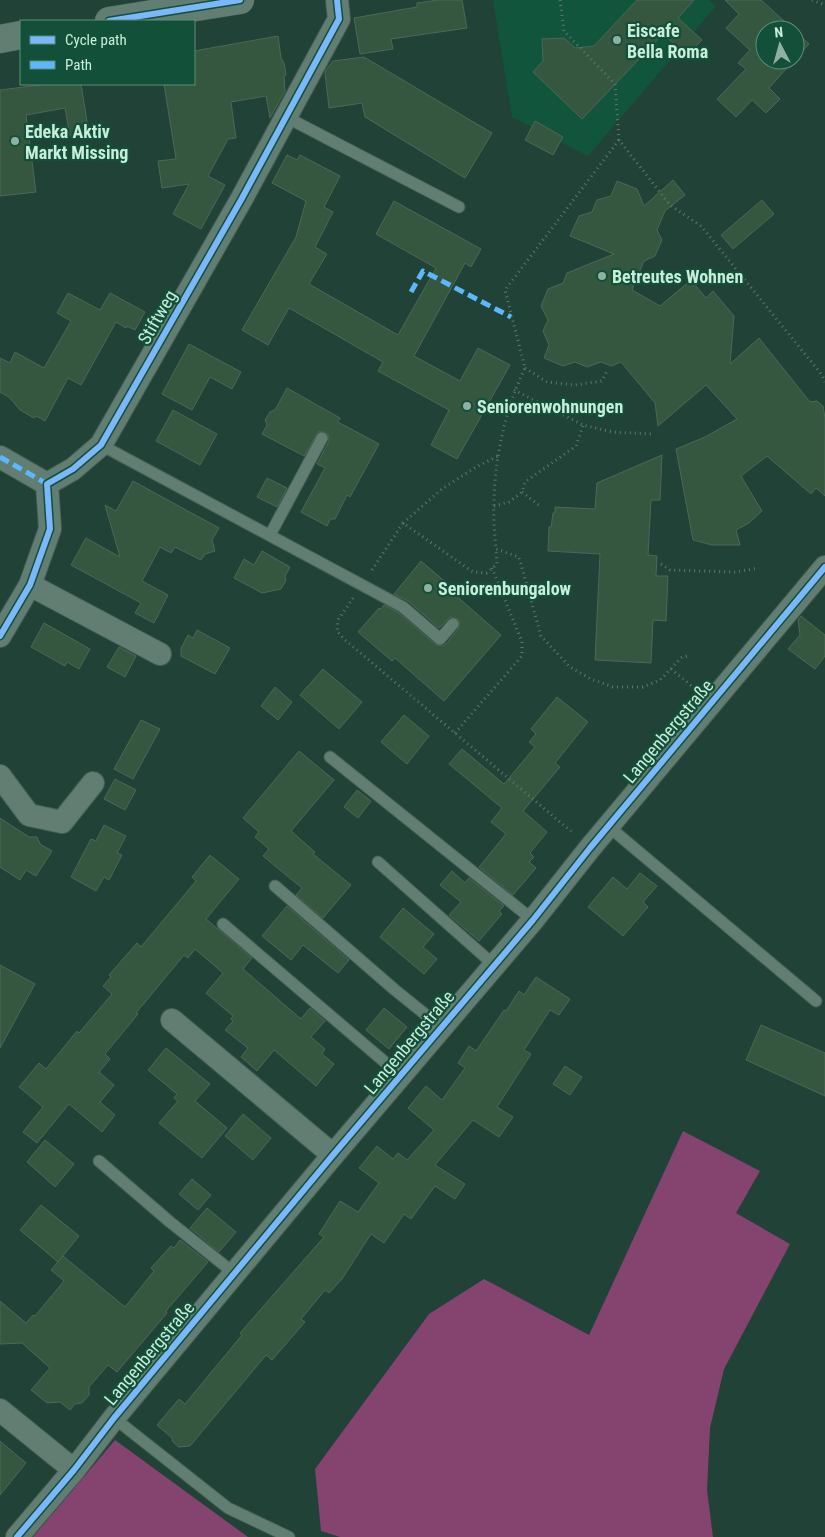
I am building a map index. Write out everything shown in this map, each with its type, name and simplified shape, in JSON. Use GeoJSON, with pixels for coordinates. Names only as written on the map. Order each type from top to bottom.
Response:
{"type":"FeatureCollection","features":[{"type":"Feature","properties":{"kind":"main road"},"geometry":{"type":"LineString","coordinates":[[115,20],[240,0]]}},
{"type":"Feature","properties":{"kind":"main road"},"geometry":{"type":"LineString","coordinates":[[0,39],[20,35]]}},
{"type":"Feature","properties":{"kind":"street","name":"Stiftweg"},"geometry":{"type":"LineString","coordinates":[[47,484],[74,469],[101,445],[241,200],[339,19],[337,0]]}},
{"type":"Feature","properties":{"kind":"street"},"geometry":{"type":"LineString","coordinates":[[0,457],[47,484],[50,530],[30,585],[0,636]]}},
{"type":"Feature","properties":{"kind":"street","name":"Langenbergstraße"},"geometry":{"type":"LineString","coordinates":[[17,1537],[234,1273],[532,920],[608,826],[825,568]]}},
{"type":"Feature","properties":{"kind":"street"},"geometry":{"type":"LineString","coordinates":[[30,585],[160,654]]}},
{"type":"Feature","properties":{"kind":"street"},"geometry":{"type":"LineString","coordinates":[[0,776],[29,815],[62,822],[93,783]]}},
{"type":"Feature","properties":{"kind":"street"},"geometry":{"type":"LineString","coordinates":[[172,1020],[333,1155]]}},
{"type":"Feature","properties":{"kind":"street"},"geometry":{"type":"LineString","coordinates":[[0,1410],[74,1470]]}},
{"type":"Feature","properties":{"kind":"lane"},"geometry":{"type":"LineString","coordinates":[[286,117],[459,207]]}},
{"type":"Feature","properties":{"kind":"lane"},"geometry":{"type":"LineString","coordinates":[[270,535],[322,438]]}},
{"type":"Feature","properties":{"kind":"lane"},"geometry":{"type":"LineString","coordinates":[[101,445],[403,607],[440,639],[453,624]]}},
{"type":"Feature","properties":{"kind":"lane"},"geometry":{"type":"LineString","coordinates":[[330,757],[532,920]]}},
{"type":"Feature","properties":{"kind":"lane"},"geometry":{"type":"LineString","coordinates":[[608,826],[816,1001]]}},
{"type":"Feature","properties":{"kind":"lane"},"geometry":{"type":"LineString","coordinates":[[378,862],[494,965]]}},
{"type":"Feature","properties":{"kind":"lane"},"geometry":{"type":"LineString","coordinates":[[274,886],[441,1027]]}},
{"type":"Feature","properties":{"kind":"lane"},"geometry":{"type":"LineString","coordinates":[[223,924],[400,1075]]}},
{"type":"Feature","properties":{"kind":"lane"},"geometry":{"type":"LineString","coordinates":[[99,1161],[170,1222],[234,1273]]}},
{"type":"Feature","properties":{"kind":"lane"},"geometry":{"type":"LineString","coordinates":[[114,1418],[228,1508],[289,1537]]}},
{"type":"Feature","properties":{"kind":"path"},"geometry":{"type":"LineString","coordinates":[[560,0],[564,31],[616,84],[619,140],[670,205],[701,226],[822,375],[825,382]]}},
{"type":"Feature","properties":{"kind":"path"},"geometry":{"type":"LineString","coordinates":[[812,0],[825,5]]}},
{"type":"Feature","properties":{"kind":"path"},"geometry":{"type":"LineString","coordinates":[[403,523],[473,572],[486,574],[497,564],[494,506],[498,456],[514,390],[525,368],[505,290],[619,140]]}},
{"type":"Feature","properties":{"kind":"path"},"geometry":{"type":"LineString","coordinates":[[525,368],[547,382],[574,385],[602,381],[608,369]]}},
{"type":"Feature","properties":{"kind":"path"},"geometry":{"type":"LineString","coordinates":[[514,390],[583,424],[612,432],[653,434]]}},
{"type":"Feature","properties":{"kind":"path"},"geometry":{"type":"LineString","coordinates":[[494,506],[509,502],[522,492],[525,482],[576,446],[583,424]]}},
{"type":"Feature","properties":{"kind":"path"},"geometry":{"type":"LineString","coordinates":[[498,456],[476,467],[442,489],[403,523],[338,620],[337,631],[344,639],[590,848]]}},
{"type":"Feature","properties":{"kind":"path"},"geometry":{"type":"LineString","coordinates":[[522,492],[540,506]]}},
{"type":"Feature","properties":{"kind":"path"},"geometry":{"type":"LineString","coordinates":[[496,549],[519,557],[541,636],[570,667],[591,679],[612,687],[643,687],[660,680],[682,658],[689,656]]}},
{"type":"Feature","properties":{"kind":"path"},"geometry":{"type":"LineString","coordinates":[[661,564],[670,570],[735,572],[760,568]]}},
{"type":"Feature","properties":{"kind":"path"},"geometry":{"type":"LineString","coordinates":[[455,733],[522,656],[522,642],[492,568]]}},
{"type":"Feature","properties":{"kind":"path"},"geometry":{"type":"LineString","coordinates":[[671,669],[712,702]]}},
{"type":"Feature","properties":{"kind":"shaded area"},"geometry":{"type":"Polygon","coordinates":[[[493,0],[709,0],[716,6],[588,156],[512,117],[493,0]]]}},
{"type":"Feature","properties":{"kind":"shaded area"},"geometry":{"type":"Polygon","coordinates":[[[683,1131],[760,1171],[736,1213],[790,1244],[724,1369],[710,1428],[707,1490],[713,1537],[340,1537],[321,1531],[315,1469],[429,1314],[484,1279],[589,1335],[683,1131]]]}},
{"type":"Feature","properties":{"kind":"shaded area"},"geometry":{"type":"Polygon","coordinates":[[[115,1440],[248,1537],[33,1537],[115,1440]]]}},
{"type":"Feature","properties":{"kind":"building"},"geometry":{"type":"Polygon","coordinates":[[[438,0],[462,0],[467,28],[391,39],[393,49],[360,54],[354,18],[417,7],[417,3],[438,0]]]}},
{"type":"Feature","properties":{"kind":"building"},"geometry":{"type":"Polygon","coordinates":[[[637,0],[694,0],[678,18],[702,40],[687,55],[663,34],[582,119],[533,72],[543,61],[542,39],[564,38],[575,48],[594,46],[637,0]]]}},
{"type":"Feature","properties":{"kind":"building"},"geometry":{"type":"Polygon","coordinates":[[[725,0],[761,0],[783,20],[755,20],[755,70],[785,70],[769,88],[780,99],[766,113],[752,100],[736,117],[717,99],[746,69],[738,63],[750,50],[726,28],[739,14],[725,0]]]}},
{"type":"Feature","properties":{"kind":"building"},"geometry":{"type":"Polygon","coordinates":[[[278,36],[286,75],[284,75],[285,91],[270,118],[266,96],[231,102],[236,138],[228,139],[208,176],[225,185],[201,229],[173,214],[189,184],[162,188],[158,161],[176,159],[164,85],[195,85],[195,51],[278,36]]]}},
{"type":"Feature","properties":{"kind":"building"},"geometry":{"type":"Polygon","coordinates":[[[805,40],[809,44],[805,48],[805,40]]]}},
{"type":"Feature","properties":{"kind":"building"},"geometry":{"type":"Polygon","coordinates":[[[364,57],[492,133],[465,178],[365,117],[362,103],[329,108],[326,70],[333,61],[364,57]]]}},
{"type":"Feature","properties":{"kind":"building","name":"Edeka Aktiv Markt Missing"},"geometry":{"type":"Polygon","coordinates":[[[40,85],[81,85],[89,133],[70,136],[65,108],[26,115],[36,192],[0,196],[0,90],[40,85]]]}},
{"type":"Feature","properties":{"kind":"building"},"geometry":{"type":"Polygon","coordinates":[[[535,121],[563,137],[553,155],[525,140],[535,121]]]}},
{"type":"Feature","properties":{"kind":"building"},"geometry":{"type":"Polygon","coordinates":[[[287,155],[297,160],[300,155],[340,176],[324,207],[333,212],[315,247],[327,254],[309,284],[398,335],[436,268],[376,234],[394,201],[481,249],[471,267],[465,263],[414,356],[460,381],[478,348],[510,365],[457,459],[431,445],[449,410],[378,371],[383,362],[289,308],[268,345],[242,330],[296,237],[306,201],[272,183],[287,155]]]}},
{"type":"Feature","properties":{"kind":"building"},"geometry":{"type":"Polygon","coordinates":[[[673,180],[685,195],[665,211],[657,230],[662,240],[655,256],[644,261],[632,290],[660,306],[691,280],[706,298],[713,291],[734,316],[730,364],[759,338],[810,402],[817,401],[823,406],[825,418],[825,496],[816,488],[811,494],[767,456],[741,476],[762,511],[749,523],[736,530],[740,545],[712,545],[693,540],[676,449],[705,437],[737,419],[706,385],[658,426],[655,403],[621,362],[611,366],[601,362],[587,367],[575,362],[563,366],[544,358],[549,345],[543,331],[548,320],[541,306],[548,289],[563,283],[567,273],[614,254],[570,236],[579,216],[592,212],[597,200],[611,196],[617,181],[637,189],[644,206],[673,180]]]}},
{"type":"Feature","properties":{"kind":"building"},"geometry":{"type":"Polygon","coordinates":[[[762,200],[774,214],[733,249],[721,235],[762,200]]]}},
{"type":"Feature","properties":{"kind":"building"},"geometry":{"type":"Polygon","coordinates":[[[68,293],[100,310],[110,293],[145,312],[135,330],[127,326],[126,328],[116,322],[81,385],[68,378],[45,421],[36,416],[34,418],[20,410],[9,397],[0,392],[0,358],[10,363],[15,352],[44,368],[71,321],[57,313],[68,293]]]}},
{"type":"Feature","properties":{"kind":"building"},"geometry":{"type":"Polygon","coordinates":[[[189,344],[241,372],[232,389],[210,377],[192,410],[162,394],[189,344]]]}},
{"type":"Feature","properties":{"kind":"building"},"geometry":{"type":"Polygon","coordinates":[[[287,388],[340,418],[338,422],[379,444],[350,497],[347,495],[335,519],[330,519],[327,526],[301,512],[325,468],[317,464],[329,441],[328,434],[322,431],[318,432],[304,456],[262,434],[267,425],[265,420],[270,412],[275,410],[287,388]]]}},
{"type":"Feature","properties":{"kind":"building"},"geometry":{"type":"Polygon","coordinates":[[[173,410],[217,434],[200,465],[156,441],[173,410]]]}},
{"type":"Feature","properties":{"kind":"building"},"geometry":{"type":"Polygon","coordinates":[[[662,455],[660,500],[651,500],[648,555],[657,556],[656,576],[668,576],[666,621],[653,620],[651,663],[595,660],[600,554],[548,551],[549,527],[551,527],[553,513],[555,513],[555,507],[595,509],[597,483],[662,455]]]}},
{"type":"Feature","properties":{"kind":"building"},"geometry":{"type":"Polygon","coordinates":[[[267,478],[287,488],[277,507],[257,497],[267,478]]]}},
{"type":"Feature","properties":{"kind":"building"},"geometry":{"type":"Polygon","coordinates":[[[133,481],[219,528],[212,540],[215,551],[205,554],[201,560],[175,547],[171,553],[160,547],[142,581],[168,595],[154,623],[135,613],[141,603],[71,565],[86,538],[120,557],[105,505],[116,511],[133,481]]]}},
{"type":"Feature","properties":{"kind":"building"},"geometry":{"type":"Polygon","coordinates":[[[262,551],[290,567],[281,589],[262,593],[234,578],[244,559],[254,565],[262,551]]]}},
{"type":"Feature","properties":{"kind":"building"},"geometry":{"type":"Polygon","coordinates":[[[421,561],[455,590],[453,593],[501,635],[444,701],[395,658],[392,661],[358,632],[379,608],[381,609],[384,605],[399,613],[436,645],[442,646],[446,644],[459,628],[460,622],[458,619],[450,617],[439,628],[408,601],[394,594],[421,561]]]}},
{"type":"Feature","properties":{"kind":"building"},"geometry":{"type":"Polygon","coordinates":[[[801,616],[825,635],[825,656],[815,669],[788,649],[800,635],[798,620],[801,616]]]}},
{"type":"Feature","properties":{"kind":"building"},"geometry":{"type":"Polygon","coordinates":[[[44,623],[90,649],[79,669],[67,662],[65,666],[31,647],[44,623]]]}},
{"type":"Feature","properties":{"kind":"building"},"geometry":{"type":"Polygon","coordinates":[[[197,630],[230,648],[215,674],[181,656],[181,648],[188,635],[193,638],[197,630]]]}},
{"type":"Feature","properties":{"kind":"building"},"geometry":{"type":"Polygon","coordinates":[[[119,647],[136,656],[125,677],[107,667],[119,647]]]}},
{"type":"Feature","properties":{"kind":"building"},"geometry":{"type":"Polygon","coordinates":[[[323,669],[362,702],[339,729],[300,695],[323,669]]]}},
{"type":"Feature","properties":{"kind":"building"},"geometry":{"type":"Polygon","coordinates":[[[275,687],[292,702],[278,720],[261,706],[275,687]]]}},
{"type":"Feature","properties":{"kind":"building"},"geometry":{"type":"Polygon","coordinates":[[[557,697],[588,722],[555,763],[560,767],[523,811],[547,832],[530,853],[534,857],[529,862],[536,868],[513,895],[479,867],[506,834],[491,822],[502,808],[449,764],[462,749],[504,784],[535,747],[529,742],[536,734],[531,729],[557,697]]]}},
{"type":"Feature","properties":{"kind":"building"},"geometry":{"type":"Polygon","coordinates":[[[404,715],[429,736],[407,764],[381,742],[404,715]]]}},
{"type":"Feature","properties":{"kind":"building"},"geometry":{"type":"Polygon","coordinates":[[[141,720],[160,729],[133,779],[114,769],[141,720]]]}},
{"type":"Feature","properties":{"kind":"building"},"geometry":{"type":"Polygon","coordinates":[[[299,751],[334,780],[291,831],[315,852],[313,854],[351,885],[323,918],[296,895],[302,888],[263,856],[269,849],[255,837],[259,832],[243,818],[299,751]]]}},
{"type":"Feature","properties":{"kind":"building"},"geometry":{"type":"Polygon","coordinates":[[[115,779],[136,790],[125,810],[104,799],[115,779]]]}},
{"type":"Feature","properties":{"kind":"building"},"geometry":{"type":"Polygon","coordinates":[[[357,790],[371,801],[358,818],[344,807],[357,790]]]}},
{"type":"Feature","properties":{"kind":"building"},"geometry":{"type":"Polygon","coordinates":[[[0,818],[29,837],[37,837],[40,844],[52,851],[36,876],[26,870],[20,880],[0,867],[0,818]]]}},
{"type":"Feature","properties":{"kind":"building"},"geometry":{"type":"Polygon","coordinates":[[[104,825],[126,836],[117,853],[122,855],[109,880],[104,877],[96,891],[71,877],[91,839],[96,841],[104,825]]]}},
{"type":"Feature","properties":{"kind":"building"},"geometry":{"type":"Polygon","coordinates":[[[210,855],[239,879],[206,919],[252,958],[243,969],[301,1019],[310,1008],[325,1021],[311,1037],[325,1049],[322,1054],[334,1064],[316,1086],[274,1050],[257,1071],[241,1057],[248,1048],[225,1030],[233,1021],[231,1019],[233,1016],[206,993],[223,973],[195,949],[188,958],[184,955],[105,1054],[110,1059],[99,1072],[114,1085],[100,1102],[115,1115],[102,1132],[69,1104],[37,1143],[23,1132],[43,1107],[19,1087],[39,1063],[46,1069],[77,1031],[79,1033],[112,994],[103,986],[111,977],[109,975],[137,943],[141,947],[196,881],[192,877],[210,855]]]}},
{"type":"Feature","properties":{"kind":"building"},"geometry":{"type":"Polygon","coordinates":[[[452,871],[465,883],[469,878],[504,906],[499,911],[502,914],[479,941],[449,915],[461,902],[440,885],[452,871]]]}},
{"type":"Feature","properties":{"kind":"building"},"geometry":{"type":"Polygon","coordinates":[[[640,873],[657,886],[643,902],[648,907],[623,936],[588,907],[613,877],[627,889],[640,873]]]}},
{"type":"Feature","properties":{"kind":"building"},"geometry":{"type":"Polygon","coordinates":[[[287,906],[349,960],[338,973],[303,945],[291,960],[262,936],[287,906]]]}},
{"type":"Feature","properties":{"kind":"building"},"geometry":{"type":"Polygon","coordinates":[[[403,908],[434,934],[423,947],[437,959],[424,974],[380,937],[403,908]]]}},
{"type":"Feature","properties":{"kind":"building"},"geometry":{"type":"Polygon","coordinates":[[[0,965],[35,984],[0,1048],[0,965]]]}},
{"type":"Feature","properties":{"kind":"building"},"geometry":{"type":"Polygon","coordinates":[[[536,977],[570,999],[559,1015],[550,1010],[524,1050],[531,1054],[497,1107],[513,1117],[499,1137],[473,1120],[435,1165],[465,1184],[455,1199],[435,1186],[411,1219],[404,1214],[384,1243],[371,1234],[342,1279],[329,1293],[325,1290],[301,1319],[305,1322],[272,1360],[266,1355],[190,1446],[179,1447],[157,1425],[179,1399],[185,1404],[242,1335],[240,1333],[324,1237],[319,1234],[340,1201],[358,1212],[379,1183],[359,1168],[377,1146],[393,1159],[398,1153],[407,1160],[434,1130],[408,1108],[426,1086],[442,1100],[465,1068],[458,1063],[469,1046],[476,1051],[519,991],[524,995],[536,977]]]}},
{"type":"Feature","properties":{"kind":"building"},"geometry":{"type":"Polygon","coordinates":[[[384,1008],[407,1027],[389,1049],[366,1030],[384,1008]]]}},
{"type":"Feature","properties":{"kind":"building"},"geometry":{"type":"Polygon","coordinates":[[[761,1025],[825,1053],[825,1096],[746,1060],[761,1025]]]}},
{"type":"Feature","properties":{"kind":"building"},"geometry":{"type":"Polygon","coordinates":[[[166,1048],[210,1084],[195,1101],[227,1128],[202,1158],[159,1123],[178,1101],[174,1098],[177,1094],[148,1070],[166,1048]]]}},
{"type":"Feature","properties":{"kind":"building"},"geometry":{"type":"Polygon","coordinates":[[[565,1066],[582,1077],[570,1095],[553,1084],[565,1066]]]}},
{"type":"Feature","properties":{"kind":"building"},"geometry":{"type":"Polygon","coordinates":[[[243,1114],[271,1138],[253,1160],[225,1136],[243,1114]]]}},
{"type":"Feature","properties":{"kind":"building"},"geometry":{"type":"Polygon","coordinates":[[[45,1140],[74,1164],[55,1187],[27,1162],[45,1140]]]}},
{"type":"Feature","properties":{"kind":"building"},"geometry":{"type":"Polygon","coordinates":[[[192,1179],[211,1195],[198,1210],[179,1194],[192,1179]]]}},
{"type":"Feature","properties":{"kind":"building"},"geometry":{"type":"Polygon","coordinates":[[[41,1205],[79,1236],[58,1262],[20,1230],[41,1205]]]}},
{"type":"Feature","properties":{"kind":"building"},"geometry":{"type":"Polygon","coordinates":[[[207,1208],[236,1232],[219,1252],[190,1228],[207,1208]]]}},
{"type":"Feature","properties":{"kind":"building"},"geometry":{"type":"Polygon","coordinates":[[[180,1240],[208,1262],[117,1372],[108,1365],[89,1387],[89,1395],[82,1403],[75,1404],[70,1410],[60,1402],[47,1403],[31,1390],[50,1368],[22,1343],[0,1344],[0,1301],[26,1323],[33,1315],[35,1316],[64,1281],[51,1270],[63,1256],[125,1307],[154,1271],[151,1268],[171,1246],[174,1248],[180,1240]]]}},
{"type":"Feature","properties":{"kind":"building"},"geometry":{"type":"Polygon","coordinates":[[[0,1441],[26,1463],[0,1495],[0,1441]]]}},
{"type":"Feature","properties":{"kind":"marked path"},"geometry":{"type":"LineString","coordinates":[[411,292],[423,271],[511,317]]}},
{"type":"Feature","properties":{"kind":"marked path"},"geometry":{"type":"LineString","coordinates":[[0,457],[47,484]]}},
{"type":"Feature","properties":{"kind":"cycle path"},"geometry":{"type":"LineString","coordinates":[[115,20],[240,0]]}},
{"type":"Feature","properties":{"kind":"cycle path"},"geometry":{"type":"LineString","coordinates":[[0,636],[30,585],[50,529],[47,484],[73,469],[101,445],[241,200],[339,19],[337,0]]}},
{"type":"Feature","properties":{"kind":"cycle path"},"geometry":{"type":"LineString","coordinates":[[17,1537],[333,1155],[533,920],[590,848],[825,567]]}},
{"type":"Feature","properties":{"kind":"place","name":"Eiscafe Bella Roma"},"geometry":{"type":"Point","coordinates":[617,40]}},
{"type":"Feature","properties":{"kind":"place","name":"Edeka Aktiv Markt Missing"},"geometry":{"type":"Point","coordinates":[15,141]}},
{"type":"Feature","properties":{"kind":"place","name":"Betreutes Wohnen"},"geometry":{"type":"Point","coordinates":[602,276]}},
{"type":"Feature","properties":{"kind":"place","name":"Seniorenwohnungen"},"geometry":{"type":"Point","coordinates":[467,406]}},
{"type":"Feature","properties":{"kind":"place","name":"Seniorenbungalow"},"geometry":{"type":"Point","coordinates":[428,588]}}]}
